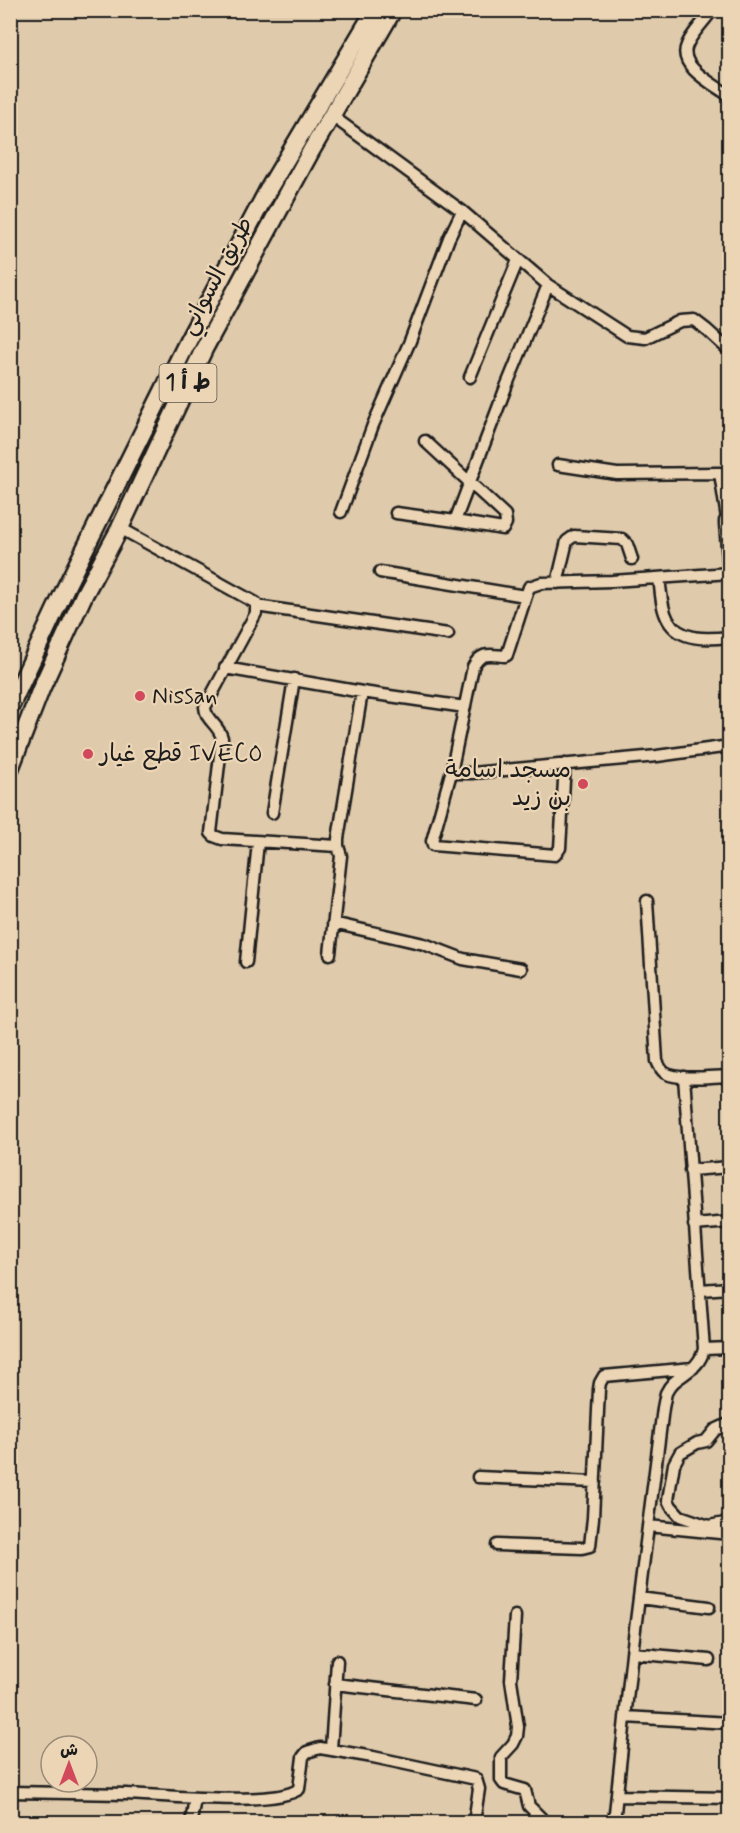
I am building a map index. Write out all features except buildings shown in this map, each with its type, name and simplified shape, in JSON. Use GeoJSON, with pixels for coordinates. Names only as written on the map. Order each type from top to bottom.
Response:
{"type":"FeatureCollection","features":[{"type":"Feature","properties":{"kind":"highway","name":"طريق السواني"},"geometry":{"type":"LineString","coordinates":[[10,706],[66,587],[188,341],[268,188],[375,10]]}},
{"type":"Feature","properties":{"kind":"highway","name":"طريق السواني"},"geometry":{"type":"LineString","coordinates":[[10,769],[41,689],[84,595],[120,528],[204,350],[332,116],[393,10]]}},
{"type":"Feature","properties":{"kind":"street"},"geometry":{"type":"LineString","coordinates":[[712,10],[687,44],[684,54],[686,61],[693,69],[729,96]]}},
{"type":"Feature","properties":{"kind":"street"},"geometry":{"type":"LineString","coordinates":[[332,116],[462,211],[548,285],[627,336],[645,338],[680,321],[694,320],[729,351]]}},
{"type":"Feature","properties":{"kind":"street"},"geometry":{"type":"LineString","coordinates":[[341,512],[373,425],[410,341],[448,238],[462,211]]}},
{"type":"Feature","properties":{"kind":"street"},"geometry":{"type":"LineString","coordinates":[[470,377],[518,260]]}},
{"type":"Feature","properties":{"kind":"street"},"geometry":{"type":"LineString","coordinates":[[455,522],[506,387],[548,285]]}},
{"type":"Feature","properties":{"kind":"street"},"geometry":{"type":"LineString","coordinates":[[396,513],[503,529],[506,523],[505,515],[425,441]]}},
{"type":"Feature","properties":{"kind":"street"},"geometry":{"type":"LineString","coordinates":[[558,465],[617,474],[720,473],[728,518],[725,524],[729,573],[557,583],[529,587],[509,652],[505,656],[484,655],[476,661],[473,667],[451,773],[432,841],[433,845],[555,855],[560,848],[565,764]]}},
{"type":"Feature","properties":{"kind":"street"},"geometry":{"type":"LineString","coordinates":[[120,528],[254,601],[256,606],[256,613],[204,707],[206,716],[218,728],[222,738],[211,833],[217,838],[338,846]]}},
{"type":"Feature","properties":{"kind":"street"},"geometry":{"type":"LineString","coordinates":[[557,583],[567,542],[574,536],[622,539],[627,544],[632,559]]}},
{"type":"Feature","properties":{"kind":"street"},"geometry":{"type":"LineString","coordinates":[[380,572],[525,596]]}},
{"type":"Feature","properties":{"kind":"street"},"geometry":{"type":"LineString","coordinates":[[659,578],[668,621],[679,631],[699,638],[729,637]]}},
{"type":"Feature","properties":{"kind":"street"},"geometry":{"type":"LineString","coordinates":[[256,606],[448,634]]}},
{"type":"Feature","properties":{"kind":"street"},"geometry":{"type":"LineString","coordinates":[[225,668],[465,707]]}},
{"type":"Feature","properties":{"kind":"street"},"geometry":{"type":"LineString","coordinates":[[272,813],[294,679]]}},
{"type":"Feature","properties":{"kind":"street"},"geometry":{"type":"LineString","coordinates":[[330,954],[341,856],[338,839],[362,692]]}},
{"type":"Feature","properties":{"kind":"street"},"geometry":{"type":"LineString","coordinates":[[451,773],[657,756],[729,746]]}},
{"type":"Feature","properties":{"kind":"street"},"geometry":{"type":"LineString","coordinates":[[246,962],[258,842]]}},
{"type":"Feature","properties":{"kind":"street"},"geometry":{"type":"LineString","coordinates":[[647,901],[657,1061],[663,1072],[684,1077],[729,1076]]}},
{"type":"Feature","properties":{"kind":"street"},"geometry":{"type":"LineString","coordinates":[[333,923],[424,944],[463,959],[521,969]]}},
{"type":"Feature","properties":{"kind":"street"},"geometry":{"type":"LineString","coordinates":[[614,1822],[632,1653],[663,1408],[667,1392],[674,1382],[700,1363],[704,1349],[684,1077]]}},
{"type":"Feature","properties":{"kind":"street"},"geometry":{"type":"LineString","coordinates":[[690,1170],[729,1167]]}},
{"type":"Feature","properties":{"kind":"street"},"geometry":{"type":"LineString","coordinates":[[694,1225],[729,1222]]}},
{"type":"Feature","properties":{"kind":"street"},"geometry":{"type":"LineString","coordinates":[[700,1290],[729,1288]]}},
{"type":"Feature","properties":{"kind":"street"},"geometry":{"type":"LineString","coordinates":[[704,1349],[729,1348]]}},
{"type":"Feature","properties":{"kind":"street"},"geometry":{"type":"LineString","coordinates":[[497,1545],[582,1548],[590,1546],[599,1389],[602,1379],[604,1376],[693,1368]]}},
{"type":"Feature","properties":{"kind":"street"},"geometry":{"type":"LineString","coordinates":[[729,1423],[715,1430],[706,1441],[697,1443],[680,1453],[674,1464],[668,1500],[680,1516],[729,1533]]}},
{"type":"Feature","properties":{"kind":"street"},"geometry":{"type":"LineString","coordinates":[[478,1477],[595,1482]]}},
{"type":"Feature","properties":{"kind":"street"},"geometry":{"type":"LineString","coordinates":[[648,1526],[712,1529],[729,1522]]}},
{"type":"Feature","properties":{"kind":"street"},"geometry":{"type":"LineString","coordinates":[[639,1598],[709,1607]]}},
{"type":"Feature","properties":{"kind":"street"},"geometry":{"type":"LineString","coordinates":[[515,1617],[511,1680],[518,1726],[516,1740],[501,1757],[501,1780],[504,1784],[525,1790],[529,1806],[545,1822]]}},
{"type":"Feature","properties":{"kind":"street"},"geometry":{"type":"LineString","coordinates":[[632,1653],[709,1660]]}},
{"type":"Feature","properties":{"kind":"street"},"geometry":{"type":"LineString","coordinates":[[331,1749],[337,1661]]}},
{"type":"Feature","properties":{"kind":"street"},"geometry":{"type":"LineString","coordinates":[[335,1684],[476,1700]]}},
{"type":"Feature","properties":{"kind":"street"},"geometry":{"type":"LineString","coordinates":[[625,1717],[729,1723]]}},
{"type":"Feature","properties":{"kind":"street"},"geometry":{"type":"LineString","coordinates":[[10,1792],[239,1799],[288,1795],[298,1789],[301,1762],[307,1752],[320,1748],[476,1779],[479,1789],[474,1822]]}},
{"type":"Feature","properties":{"kind":"street"},"geometry":{"type":"LineString","coordinates":[[617,1797],[729,1797]]}},
{"type":"Feature","properties":{"kind":"street"},"geometry":{"type":"LineString","coordinates":[[191,1822],[195,1798]]}},
{"type":"Feature","properties":{"kind":"place","name":"Nissan"},"geometry":{"type":"Point","coordinates":[140,696]}},
{"type":"Feature","properties":{"kind":"place","name":"قطع غيار IVECO"},"geometry":{"type":"Point","coordinates":[88,754]}},
{"type":"Feature","properties":{"kind":"place","name":"مسجد اسامة بن زيد"},"geometry":{"type":"Point","coordinates":[583,784]}}]}
